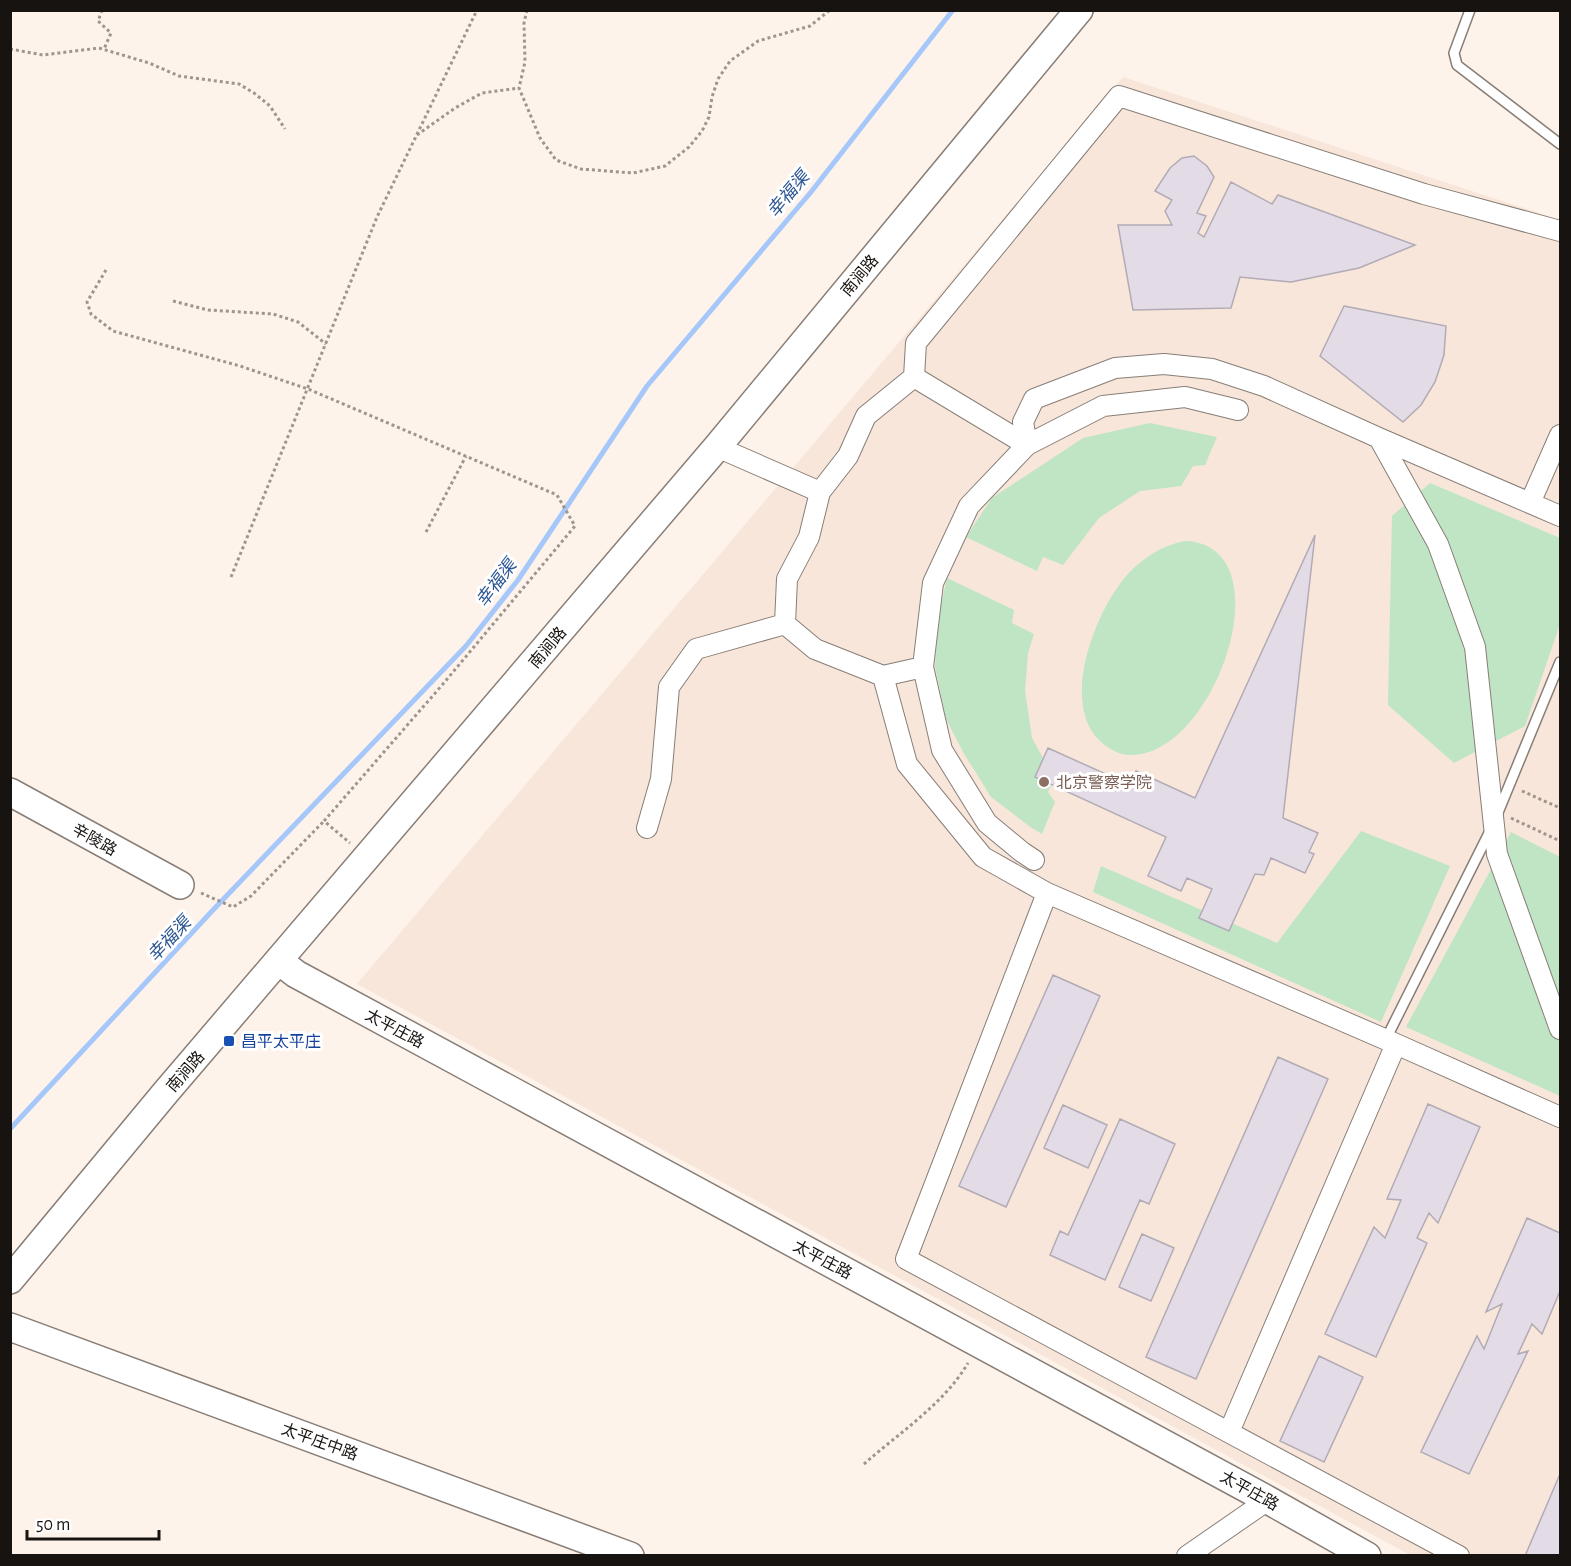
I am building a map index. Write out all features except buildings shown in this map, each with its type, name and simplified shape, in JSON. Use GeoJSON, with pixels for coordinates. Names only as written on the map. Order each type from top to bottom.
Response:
{"type":"FeatureCollection","features":[{"type":"Feature","properties":{"kind":"street","name":"南涧路"},"geometry":{"type":"LineString","coordinates":[[10,1280],[166,1092],[717,447],[1079,10]]}},
{"type":"Feature","properties":{"kind":"street"},"geometry":{"type":"LineString","coordinates":[[785,624],[787,579],[808,537],[820,492],[848,456],[866,416],[914,377],[916,343],[1119,96],[1424,194],[1560,231]]}},
{"type":"Feature","properties":{"kind":"street"},"geometry":{"type":"LineString","coordinates":[[1028,445],[1023,422],[1034,399],[1115,368],[1164,364],[1212,369],[1264,386],[1560,516]]}},
{"type":"Feature","properties":{"kind":"street"},"geometry":{"type":"LineString","coordinates":[[914,377],[1028,445]]}},
{"type":"Feature","properties":{"kind":"street"},"geometry":{"type":"LineString","coordinates":[[1034,860],[987,823],[942,750],[923,667],[933,583],[969,506],[1028,445],[1103,406],[1185,397],[1238,411]]}},
{"type":"Feature","properties":{"kind":"street"},"geometry":{"type":"LineString","coordinates":[[1530,503],[1560,435]]}},
{"type":"Feature","properties":{"kind":"street"},"geometry":{"type":"LineString","coordinates":[[1379,438],[1437,544],[1475,646],[1496,818],[1497,854],[1560,1029]]}},
{"type":"Feature","properties":{"kind":"street"},"geometry":{"type":"LineString","coordinates":[[717,447],[820,492]]}},
{"type":"Feature","properties":{"kind":"street"},"geometry":{"type":"LineString","coordinates":[[785,624],[815,649],[883,676],[923,667]]}},
{"type":"Feature","properties":{"kind":"street"},"geometry":{"type":"LineString","coordinates":[[647,828],[661,779],[669,687],[696,650],[785,624]]}},
{"type":"Feature","properties":{"kind":"street"},"geometry":{"type":"LineString","coordinates":[[883,676],[907,764],[983,857],[1047,893],[1391,1041],[1560,1118]]}},
{"type":"Feature","properties":{"kind":"street","name":"辛陵路"},"geometry":{"type":"LineString","coordinates":[[10,792],[180,885]]}},
{"type":"Feature","properties":{"kind":"street"},"geometry":{"type":"LineString","coordinates":[[1047,893],[906,1259],[1459,1556]]}},
{"type":"Feature","properties":{"kind":"street","name":"太平庄路"},"geometry":{"type":"LineString","coordinates":[[279,961],[296,974],[1368,1556]]}},
{"type":"Feature","properties":{"kind":"street"},"geometry":{"type":"LineString","coordinates":[[1229,1432],[1391,1041]]}},
{"type":"Feature","properties":{"kind":"street","name":"太平庄中路"},"geometry":{"type":"LineString","coordinates":[[10,1327],[630,1556]]}},
{"type":"Feature","properties":{"kind":"street"},"geometry":{"type":"LineString","coordinates":[[1188,1556],[1268,1500]]}},
{"type":"Feature","properties":{"kind":"lane"},"geometry":{"type":"LineString","coordinates":[[1470,10],[1454,53],[1457,65],[1560,144]]}},
{"type":"Feature","properties":{"kind":"lane"},"geometry":{"type":"LineString","coordinates":[[1391,1041],[1496,818],[1560,662]]}},
{"type":"Feature","properties":{"kind":"path"},"geometry":{"type":"LineString","coordinates":[[102,10],[98,21],[111,33],[104,50]]}},
{"type":"Feature","properties":{"kind":"path"},"geometry":{"type":"LineString","coordinates":[[231,577],[377,217],[477,10]]}},
{"type":"Feature","properties":{"kind":"path"},"geometry":{"type":"LineString","coordinates":[[527,10],[525,62],[519,88],[540,138],[556,160],[581,169],[633,173],[664,166],[689,147],[702,131],[709,117],[718,79],[730,61],[758,41],[810,26],[830,10]]}},
{"type":"Feature","properties":{"kind":"path"},"geometry":{"type":"LineString","coordinates":[[10,49],[43,55],[99,48],[149,63],[179,76],[239,84],[270,106],[285,129]]}},
{"type":"Feature","properties":{"kind":"path"},"geometry":{"type":"LineString","coordinates":[[417,136],[455,108],[482,93],[519,88]]}},
{"type":"Feature","properties":{"kind":"path"},"geometry":{"type":"LineString","coordinates":[[106,270],[87,302],[91,314],[113,331],[240,366],[308,389],[557,495],[575,526],[443,684],[324,821],[251,896],[233,907],[210,897]]}},
{"type":"Feature","properties":{"kind":"path"},"geometry":{"type":"LineString","coordinates":[[173,301],[208,310],[273,314],[298,322],[326,344]]}},
{"type":"Feature","properties":{"kind":"path"},"geometry":{"type":"LineString","coordinates":[[426,532],[466,456]]}},
{"type":"Feature","properties":{"kind":"path"},"geometry":{"type":"LineString","coordinates":[[1509,786],[1560,808]]}},
{"type":"Feature","properties":{"kind":"path"},"geometry":{"type":"LineString","coordinates":[[1496,818],[1560,841]]}},
{"type":"Feature","properties":{"kind":"path"},"geometry":{"type":"LineString","coordinates":[[324,821],[368,857]]}},
{"type":"Feature","properties":{"kind":"path"},"geometry":{"type":"LineString","coordinates":[[864,1464],[941,1397],[959,1378],[979,1343]]}},
{"type":"Feature","properties":{"kind":"shaded area","name":"北京警察学院"},"geometry":{"type":"Polygon","coordinates":[[[1123,77],[1560,220],[1560,1555],[1410,1555],[357,984],[1123,77]]]}},
{"type":"Feature","properties":{"kind":"green space"},"geometry":{"type":"Polygon","coordinates":[[[1150,423],[1217,437],[1205,465],[1193,466],[1181,486],[1140,491],[1099,518],[1063,565],[1043,557],[1037,571],[966,537],[992,498],[1083,438],[1150,423]]]}},
{"type":"Feature","properties":{"kind":"green space"},"geometry":{"type":"Polygon","coordinates":[[[1430,483],[1560,538],[1560,624],[1525,726],[1454,763],[1388,705],[1392,516],[1430,483]]]}},
{"type":"Feature","properties":{"kind":"green space"},"geometry":{"type":"Polygon","coordinates":[[[1186,541],[1216,552],[1232,577],[1235,612],[1228,652],[1211,691],[1188,724],[1160,747],[1128,755],[1120,753],[1100,741],[1088,724],[1083,703],[1082,680],[1094,632],[1104,609],[1116,590],[1140,562],[1169,545],[1186,541]]]}},
{"type":"Feature","properties":{"kind":"green space"},"geometry":{"type":"Polygon","coordinates":[[[947,578],[1014,610],[1012,623],[1034,634],[1028,653],[1025,691],[1032,738],[1054,778],[1048,792],[1055,802],[1042,834],[991,797],[946,719],[935,667],[937,622],[947,578]]]}},
{"type":"Feature","properties":{"kind":"green space"},"geometry":{"type":"Polygon","coordinates":[[[1361,831],[1450,866],[1381,1022],[1093,892],[1101,866],[1277,943],[1361,831]]]}},
{"type":"Feature","properties":{"kind":"green space"},"geometry":{"type":"Polygon","coordinates":[[[1511,832],[1560,857],[1560,1096],[1406,1027],[1511,832]]]}},
{"type":"Feature","properties":{"kind":"waterway","name":"幸福渠"},"geometry":{"type":"LineString","coordinates":[[10,1129],[213,910],[466,646],[518,580],[647,386],[811,192],[953,10]]}},
{"type":"Feature","properties":{"kind":"place","name":"北京警察学院"},"geometry":{"type":"Point","coordinates":[1044,782]}},
{"type":"Feature","properties":{"kind":"place","name":"昌平太平庄"},"geometry":{"type":"Point","coordinates":[229,1041]}}]}
